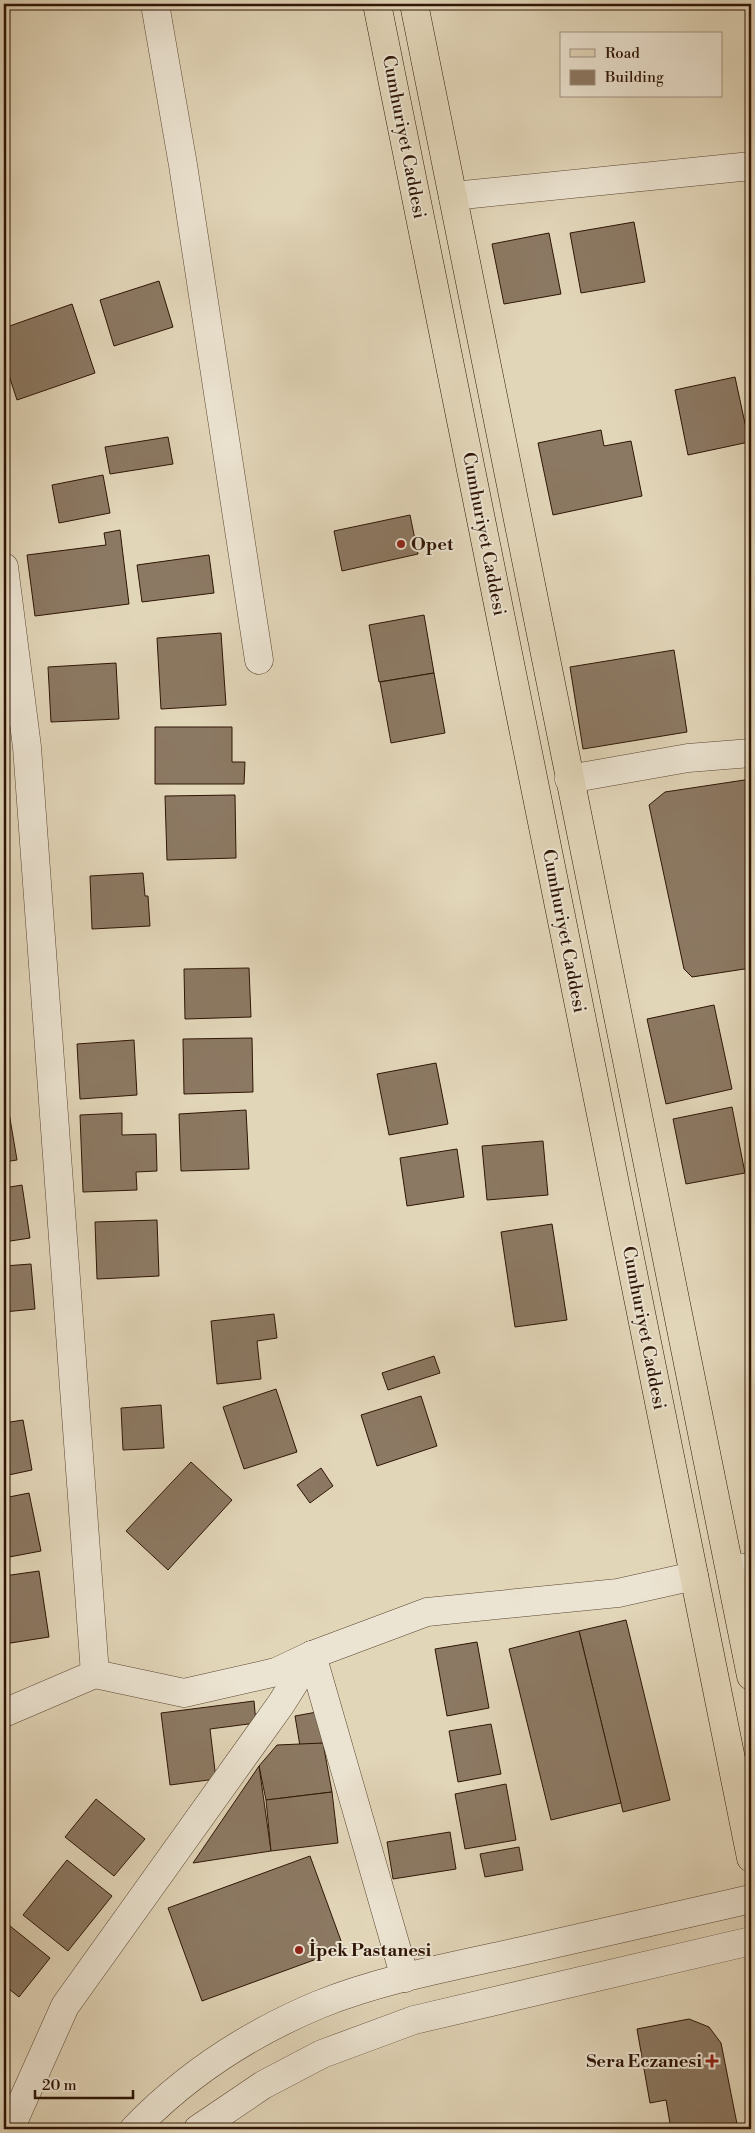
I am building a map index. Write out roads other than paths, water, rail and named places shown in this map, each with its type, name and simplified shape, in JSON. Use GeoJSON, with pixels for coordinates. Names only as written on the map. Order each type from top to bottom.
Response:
{"type":"FeatureCollection","features":[{"type":"Feature","properties":{"kind":"main road","name":"Cumhuriyet Caddesi"},"geometry":{"type":"LineString","coordinates":[[377,4],[751,1858]]}},
{"type":"Feature","properties":{"kind":"main road","name":"Cumhuriyet Caddesi"},"geometry":{"type":"LineString","coordinates":[[414,4],[569,779],[741,1568],[751,1676]]}},
{"type":"Feature","properties":{"kind":"street"},"geometry":{"type":"LineString","coordinates":[[155,4],[183,165],[259,660]]}},
{"type":"Feature","properties":{"kind":"street"},"geometry":{"type":"LineString","coordinates":[[453,196],[751,166]]}},
{"type":"Feature","properties":{"kind":"street"},"geometry":{"type":"LineString","coordinates":[[4,567],[27,747],[95,1674]]}},
{"type":"Feature","properties":{"kind":"street"},"geometry":{"type":"LineString","coordinates":[[569,779],[688,758],[751,753]]}},
{"type":"Feature","properties":{"kind":"street"},"geometry":{"type":"LineString","coordinates":[[4,1713],[95,1674],[184,1694],[276,1672],[312,1655],[427,1612],[618,1593],[694,1576]]}},
{"type":"Feature","properties":{"kind":"street"},"geometry":{"type":"LineString","coordinates":[[312,1655],[405,1978]]}},
{"type":"Feature","properties":{"kind":"street"},"geometry":{"type":"LineString","coordinates":[[10,2129],[65,2006],[281,1704],[312,1655]]}},
{"type":"Feature","properties":{"kind":"street"},"geometry":{"type":"LineString","coordinates":[[134,2129],[176,2090],[221,2057],[269,2028],[319,2005],[405,1978],[751,1899]]}},
{"type":"Feature","properties":{"kind":"street"},"geometry":{"type":"LineString","coordinates":[[198,2129],[262,2085],[322,2054],[414,2020],[751,1940]]}},
{"type":"Feature","properties":{"kind":"place","name":"Opet"},"geometry":{"type":"Point","coordinates":[401,544]}},
{"type":"Feature","properties":{"kind":"place","name":"İpek Pastanesi"},"geometry":{"type":"Point","coordinates":[299,1950]}},
{"type":"Feature","properties":{"kind":"place","name":"Sera Eczanesi"},"geometry":{"type":"Point","coordinates":[712,2061]}}]}
